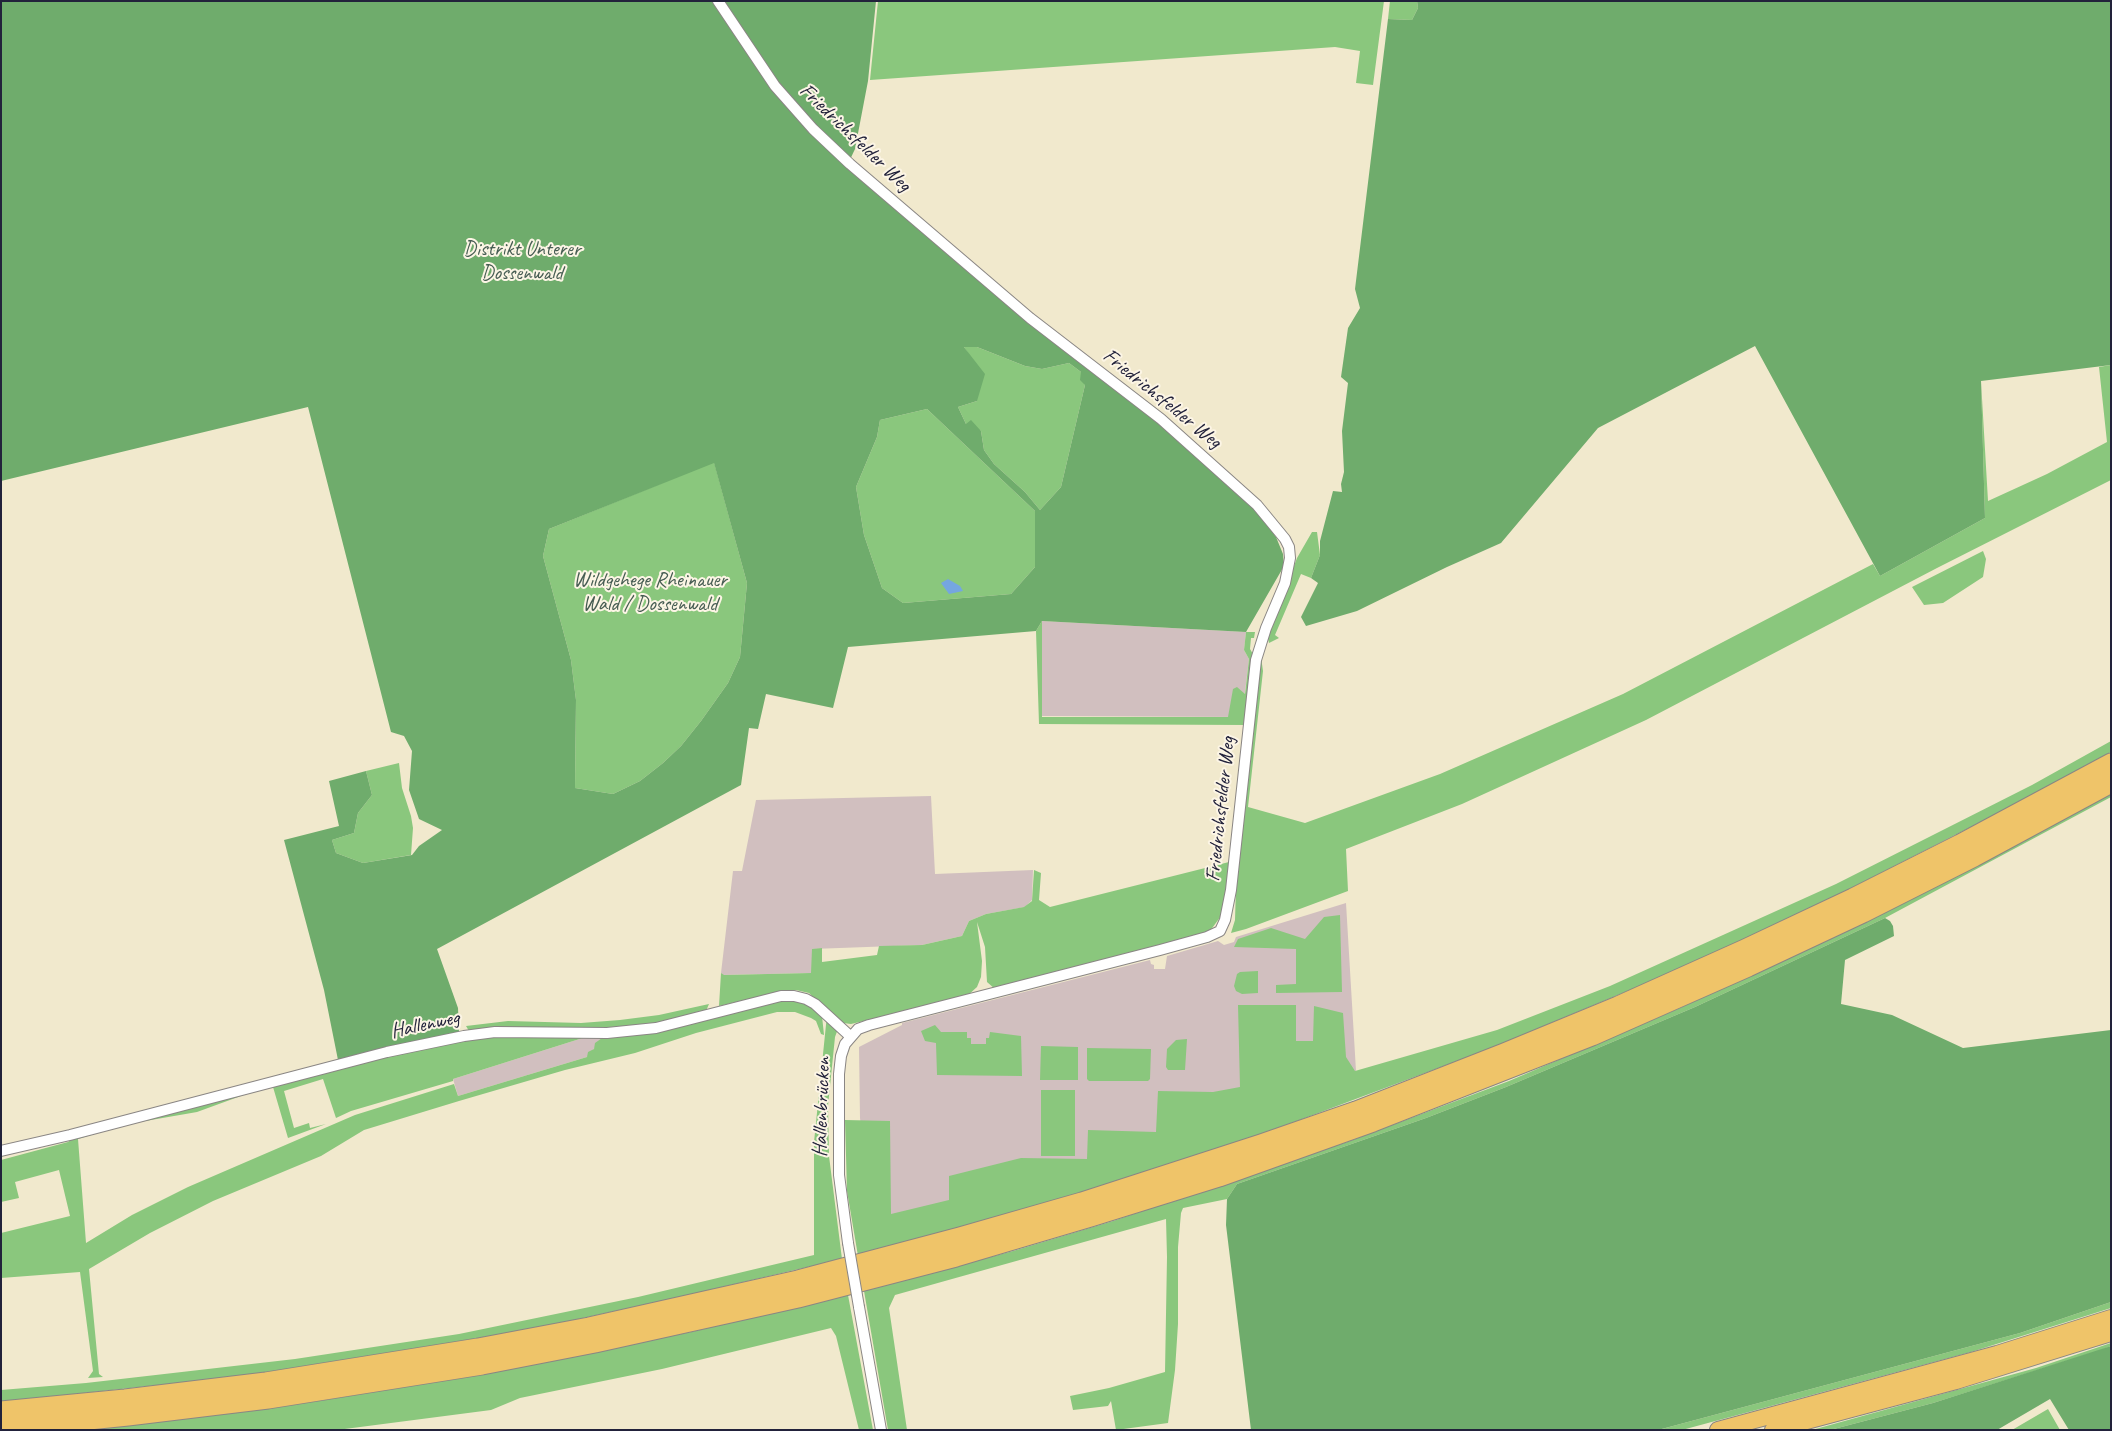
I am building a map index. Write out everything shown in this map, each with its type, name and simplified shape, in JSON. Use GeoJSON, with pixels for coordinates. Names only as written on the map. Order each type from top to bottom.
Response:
{"type":"FeatureCollection","features":[{"type":"Feature","properties":{"kind":"highway"},"geometry":{"type":"LineString","coordinates":[[1,1411],[266,1382],[478,1348],[588,1327],[798,1280],[960,1238],[1082,1202],[1356,1111],[1504,1053],[1626,1002],[1745,949],[1862,893],[1967,840],[2111,763]]}},
{"type":"Feature","properties":{"kind":"highway"},"geometry":{"type":"LineString","coordinates":[[1,1429],[268,1399],[520,1358],[798,1298],[956,1257],[1091,1218],[1247,1167],[1373,1122],[1592,1036],[1740,971],[1846,921],[1974,857],[2111,783]]}},
{"type":"Feature","properties":{"kind":"highway"},"geometry":{"type":"LineString","coordinates":[[1718,1430],[1970,1362],[2111,1318]]}},
{"type":"Feature","properties":{"kind":"highway"},"geometry":{"type":"LineString","coordinates":[[1773,1430],[1956,1382],[2111,1333]]}},
{"type":"Feature","properties":{"kind":"street","name":"Friedrichsfelder Weg"},"geometry":{"type":"LineString","coordinates":[[718,1],[775,86],[832,146],[1030,318],[1161,419],[1257,505],[1276,527],[1289,547],[1289,565],[1285,583],[1266,628],[1256,660],[1231,890],[1226,914],[1220,931],[1207,937]]}},
{"type":"Feature","properties":{"kind":"street","name":"Hallenbrücken"},"geometry":{"type":"LineString","coordinates":[[881,1430],[848,1243],[839,1175],[838,1140],[841,1056],[850,1036],[858,1029],[868,1025],[1207,937]]}},
{"type":"Feature","properties":{"kind":"street","name":"Hallenweg"},"geometry":{"type":"LineString","coordinates":[[1,1150],[70,1135],[378,1054],[464,1036],[495,1032],[628,1032],[673,1025],[781,996],[794,996],[815,1004],[850,1036]]}},
{"type":"Feature","properties":{"kind":"shaded area"},"geometry":{"type":"Polygon","coordinates":[[[1042,621],[1246,632],[1244,650],[1249,659],[1242,717],[1042,716],[1042,621]]]}},
{"type":"Feature","properties":{"kind":"shaded area"},"geometry":{"type":"Polygon","coordinates":[[[931,796],[935,874],[1033,870],[1032,900],[1025,907],[986,914],[969,921],[962,936],[922,945],[812,949],[812,973],[723,975],[721,973],[733,871],[742,871],[756,800],[931,796]]]}},
{"type":"Feature","properties":{"kind":"shaded area"},"geometry":{"type":"Polygon","coordinates":[[[1346,903],[1356,1071],[873,1230],[860,1118],[859,1047],[902,1025],[902,1023],[1150,960],[1151,964],[1154,965],[1154,969],[1165,969],[1167,956],[1218,941],[1224,945],[1234,942],[1236,937],[1346,903]]]}},
{"type":"Feature","properties":{"kind":"shaded area"},"geometry":{"type":"Polygon","coordinates":[[[589,1036],[605,1036],[587,1057],[458,1096],[453,1079],[589,1036]]]}},
{"type":"Feature","properties":{"kind":"green space","name":"Distrikt Unterer Dossenwald"},"geometry":{"type":"Polygon","coordinates":[[[1,1],[876,1],[868,81],[855,149],[847,166],[1158,422],[1256,508],[1276,537],[1283,554],[1284,566],[1246,632],[1042,621],[1036,631],[848,647],[833,708],[766,694],[758,729],[749,728],[741,785],[437,949],[458,1008],[459,1032],[338,1060],[324,990],[284,840],[339,826],[329,781],[366,771],[372,795],[358,813],[354,833],[332,840],[336,853],[363,863],[412,855],[419,846],[442,830],[419,819],[409,790],[412,751],[404,736],[391,732],[308,407],[1,481],[1,1]],[[964,347],[985,374],[977,401],[958,407],[966,424],[971,420],[981,431],[984,450],[994,464],[1025,492],[1040,510],[1061,487],[1085,385],[1080,380],[1081,372],[1069,363],[1042,369],[1025,366],[977,347],[964,347]],[[927,409],[880,420],[877,437],[856,487],[864,535],[882,588],[903,603],[1011,594],[1035,567],[1035,511],[927,409]],[[714,463],[549,529],[543,556],[571,660],[576,700],[575,788],[613,794],[640,781],[681,746],[728,683],[740,657],[747,583],[714,463]]]}},
{"type":"Feature","properties":{"kind":"green space"},"geometry":{"type":"Polygon","coordinates":[[[878,1],[1384,1],[1373,85],[1356,83],[1360,51],[1335,47],[870,80],[878,1]]]}},
{"type":"Feature","properties":{"kind":"green space"},"geometry":{"type":"Polygon","coordinates":[[[1390,1],[1417,1],[1418,8],[1412,20],[1388,19],[1390,1]]]}},
{"type":"Feature","properties":{"kind":"green space"},"geometry":{"type":"Polygon","coordinates":[[[1417,1],[2111,1],[2111,365],[1981,381],[1985,518],[1880,576],[1755,346],[1598,428],[1501,543],[1357,611],[1306,626],[1301,617],[1318,583],[1311,578],[1320,555],[1320,541],[1333,491],[1342,492],[1341,484],[1344,472],[1342,431],[1348,383],[1341,377],[1348,328],[1360,308],[1355,289],[1388,19],[1412,20],[1418,8],[1417,1]]]}},
{"type":"Feature","properties":{"kind":"green space"},"geometry":{"type":"Polygon","coordinates":[[[964,347],[977,347],[1025,366],[1042,369],[1069,363],[1081,372],[1085,385],[1061,487],[1040,510],[1025,492],[994,464],[984,450],[981,431],[966,424],[958,407],[977,401],[968,353],[964,347]]]}},
{"type":"Feature","properties":{"kind":"green space"},"geometry":{"type":"Polygon","coordinates":[[[2111,365],[2111,480],[1937,568],[1646,720],[1462,804],[1346,849],[1348,891],[1231,933],[1235,920],[1236,887],[1261,657],[1263,671],[1248,807],[1305,823],[1440,774],[1623,694],[1873,564],[1880,576],[1985,518],[1981,381],[1988,501],[2047,474],[2107,442],[2099,367],[2111,365]]]}},
{"type":"Feature","properties":{"kind":"green space"},"geometry":{"type":"Polygon","coordinates":[[[927,409],[1035,511],[1035,567],[1011,594],[903,603],[882,588],[864,535],[856,487],[877,437],[880,420],[927,409]]]}},
{"type":"Feature","properties":{"kind":"green space","name":"Wildgehege Rheinauer Wald / Dossenwald"},"geometry":{"type":"Polygon","coordinates":[[[714,462],[747,583],[740,657],[728,683],[701,721],[681,746],[663,763],[640,781],[613,794],[575,788],[576,700],[571,660],[543,556],[549,529],[714,462]]]}},
{"type":"Feature","properties":{"kind":"green space"},"geometry":{"type":"Polygon","coordinates":[[[1312,532],[1317,532],[1320,555],[1311,578],[1301,574],[1275,635],[1279,638],[1269,643],[1270,630],[1297,558],[1312,532]]]}},
{"type":"Feature","properties":{"kind":"green space"},"geometry":{"type":"Polygon","coordinates":[[[1983,551],[1986,559],[1983,577],[1943,603],[1924,605],[1912,587],[1983,551]]]}},
{"type":"Feature","properties":{"kind":"green space"},"geometry":{"type":"Polygon","coordinates":[[[1042,621],[1042,717],[1228,717],[1233,689],[1237,687],[1245,694],[1249,659],[1244,650],[1246,632],[1255,632],[1254,638],[1251,638],[1250,649],[1253,654],[1246,725],[1039,724],[1036,631],[1042,621]]]}},
{"type":"Feature","properties":{"kind":"green space"},"geometry":{"type":"Polygon","coordinates":[[[2111,741],[2111,752],[2051,786],[1820,904],[1656,979],[1489,1049],[1206,1153],[1053,1201],[858,1256],[847,1191],[845,1120],[890,1121],[891,1214],[949,1200],[949,1176],[1021,1158],[1087,1159],[1088,1130],[1156,1132],[1158,1091],[1213,1092],[1240,1087],[1238,1005],[1296,1005],[1296,1041],[1313,1041],[1314,1006],[1343,1013],[1346,1057],[1355,1071],[1497,1030],[1610,986],[1836,884],[2032,785],[2111,741]]]}},
{"type":"Feature","properties":{"kind":"green space"},"geometry":{"type":"Polygon","coordinates":[[[399,763],[402,788],[413,828],[411,855],[363,863],[336,853],[332,840],[354,833],[358,813],[372,795],[366,771],[399,763]]]}},
{"type":"Feature","properties":{"kind":"green space"},"geometry":{"type":"Polygon","coordinates":[[[2111,794],[2111,797],[1885,918],[1695,1007],[1506,1087],[1426,1118],[1237,1184],[1227,1199],[1183,1208],[1178,1247],[1178,1324],[1175,1370],[1168,1423],[1116,1430],[1111,1401],[1108,1406],[1073,1410],[1070,1396],[1109,1388],[1165,1372],[1166,1219],[895,1295],[889,1308],[907,1430],[888,1430],[864,1291],[1013,1251],[1113,1221],[1350,1141],[1509,1081],[1680,1008],[1827,940],[1986,861],[2111,794]]]}},
{"type":"Feature","properties":{"kind":"green space"},"geometry":{"type":"Polygon","coordinates":[[[1229,862],[1226,899],[1221,916],[1210,931],[995,989],[987,982],[985,947],[977,922],[982,961],[981,977],[977,987],[966,997],[851,1024],[843,1023],[837,1019],[809,993],[796,990],[779,992],[719,1006],[721,973],[724,975],[811,973],[812,949],[822,948],[822,962],[877,955],[879,946],[922,945],[962,936],[969,921],[986,914],[1024,907],[1032,901],[1034,870],[1041,873],[1039,900],[1050,907],[1229,862]]]}},
{"type":"Feature","properties":{"kind":"green space"},"geometry":{"type":"Polygon","coordinates":[[[1340,915],[1342,992],[1276,993],[1276,985],[1296,984],[1296,949],[1234,947],[1238,939],[1271,928],[1305,939],[1324,917],[1340,915]]]}},
{"type":"Feature","properties":{"kind":"green space"},"geometry":{"type":"Polygon","coordinates":[[[1885,918],[1893,926],[1894,936],[1845,960],[1841,1004],[1892,1015],[1963,1048],[2111,1030],[2111,1302],[2020,1333],[1658,1430],[1251,1430],[1226,1225],[1227,1199],[1237,1184],[1426,1118],[1506,1087],[1695,1007],[1885,918]]]}},
{"type":"Feature","properties":{"kind":"green space"},"geometry":{"type":"Polygon","coordinates":[[[1258,971],[1258,993],[1242,994],[1236,991],[1234,986],[1237,974],[1240,972],[1258,971]]]}},
{"type":"Feature","properties":{"kind":"green space"},"geometry":{"type":"Polygon","coordinates":[[[781,1000],[797,1001],[811,1006],[822,1016],[824,1035],[821,1034],[816,1021],[811,1018],[795,1012],[777,1012],[696,1033],[635,1053],[565,1070],[459,1101],[364,1130],[321,1156],[213,1201],[150,1233],[89,1269],[99,1374],[103,1377],[88,1378],[93,1371],[80,1272],[1,1278],[1,1233],[70,1216],[59,1170],[15,1182],[19,1198],[1,1202],[1,1160],[68,1142],[75,1136],[271,1085],[197,1112],[128,1124],[78,1139],[86,1243],[132,1215],[188,1187],[355,1115],[454,1084],[458,1096],[587,1057],[588,1052],[594,1049],[595,1043],[605,1036],[781,1000]]]}},
{"type":"Feature","properties":{"kind":"green space"},"geometry":{"type":"Polygon","coordinates":[[[709,1004],[706,1011],[644,1026],[469,1031],[466,1026],[508,1021],[581,1023],[620,1020],[659,1015],[709,1004]]]}},
{"type":"Feature","properties":{"kind":"green space"},"geometry":{"type":"Polygon","coordinates":[[[827,1015],[839,1026],[835,1037],[828,1106],[829,1156],[842,1259],[551,1325],[400,1352],[251,1375],[1,1402],[1,1390],[86,1383],[295,1359],[459,1334],[638,1297],[814,1255],[814,1142],[827,1015]]]}},
{"type":"Feature","properties":{"kind":"green space"},"geometry":{"type":"Polygon","coordinates":[[[935,1025],[941,1032],[967,1032],[967,1038],[971,1038],[971,1044],[986,1044],[986,1038],[989,1038],[990,1032],[1021,1036],[1022,1076],[937,1075],[936,1043],[925,1041],[921,1031],[935,1025]]]}},
{"type":"Feature","properties":{"kind":"green space"},"geometry":{"type":"Polygon","coordinates":[[[510,1036],[589,1036],[453,1079],[453,1081],[351,1111],[336,1118],[323,1079],[284,1091],[294,1128],[309,1123],[310,1128],[326,1124],[288,1138],[273,1087],[385,1057],[470,1040],[510,1036]]]}},
{"type":"Feature","properties":{"kind":"green space"},"geometry":{"type":"Polygon","coordinates":[[[1187,1039],[1185,1070],[1168,1070],[1166,1067],[1167,1049],[1176,1040],[1187,1039]]]}},
{"type":"Feature","properties":{"kind":"green space"},"geometry":{"type":"Polygon","coordinates":[[[1041,1046],[1078,1047],[1078,1080],[1040,1080],[1041,1046]]]}},
{"type":"Feature","properties":{"kind":"green space"},"geometry":{"type":"Polygon","coordinates":[[[1087,1048],[1151,1049],[1150,1079],[1148,1081],[1089,1081],[1087,1079],[1087,1048]]]}},
{"type":"Feature","properties":{"kind":"green space"},"geometry":{"type":"Polygon","coordinates":[[[1041,1090],[1075,1090],[1075,1156],[1041,1156],[1041,1090]]]}},
{"type":"Feature","properties":{"kind":"green space"},"geometry":{"type":"Polygon","coordinates":[[[848,1295],[873,1430],[859,1430],[836,1336],[831,1328],[662,1369],[520,1398],[491,1410],[337,1430],[85,1430],[226,1414],[493,1372],[691,1332],[848,1295]]]}},
{"type":"Feature","properties":{"kind":"green space"},"geometry":{"type":"Polygon","coordinates":[[[2111,1302],[2111,1308],[1971,1352],[1682,1430],[1658,1430],[2020,1333],[2111,1302]]]}},
{"type":"Feature","properties":{"kind":"green space"},"geometry":{"type":"Polygon","coordinates":[[[2111,1343],[2111,1346],[2101,1350],[1933,1403],[1830,1430],[1812,1430],[2036,1368],[2111,1343]]]}},
{"type":"Feature","properties":{"kind":"green space"},"geometry":{"type":"Polygon","coordinates":[[[2111,1346],[2111,1430],[2069,1430],[2050,1399],[1997,1430],[1830,1430],[1933,1403],[2111,1346]]]}},
{"type":"Feature","properties":{"kind":"green space"},"geometry":{"type":"Polygon","coordinates":[[[2048,1409],[2060,1430],[2012,1430],[2048,1409]]]}},
{"type":"Feature","properties":{"kind":"water"},"geometry":{"type":"Polygon","coordinates":[[[948,579],[960,586],[963,591],[949,594],[941,583],[948,579]]]}}]}
